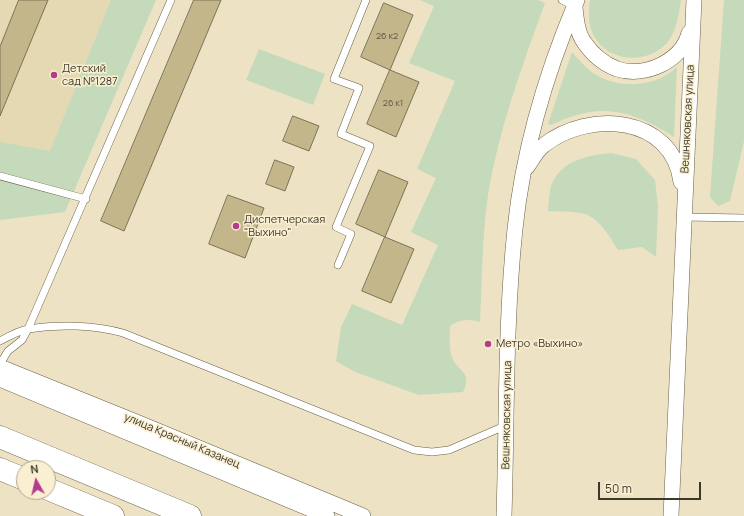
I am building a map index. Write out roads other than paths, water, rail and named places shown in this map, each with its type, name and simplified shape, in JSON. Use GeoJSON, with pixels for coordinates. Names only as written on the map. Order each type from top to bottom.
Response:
{"type":"FeatureCollection","features":[{"type":"Feature","properties":{"kind":"main road"},"geometry":{"type":"LineString","coordinates":[[0,436],[190,516]]}},
{"type":"Feature","properties":{"kind":"main road"},"geometry":{"type":"LineString","coordinates":[[0,469],[16,476]]}},
{"type":"Feature","properties":{"kind":"main road"},"geometry":{"type":"LineString","coordinates":[[56,492],[113,516]]}},
{"type":"Feature","properties":{"kind":"street","name":"Вешняковская улица"},"geometry":{"type":"LineString","coordinates":[[671,516],[694,0]]}},
{"type":"Feature","properties":{"kind":"street","name":"Вешняковская улица"},"geometry":{"type":"LineString","coordinates":[[571,2],[583,42],[598,59],[618,69],[641,71],[662,65],[677,55],[688,39],[692,21]]}},
{"type":"Feature","properties":{"kind":"street","name":"Вешняковская улица"},"geometry":{"type":"LineString","coordinates":[[504,516],[510,289],[515,228],[533,126],[571,2]]}},
{"type":"Feature","properties":{"kind":"street","name":"Вешняковская улица"},"geometry":{"type":"LineString","coordinates":[[524,171],[542,146],[556,137],[576,128],[600,123],[621,124],[634,128],[660,140],[673,155],[680,173],[684,217]]}},
{"type":"Feature","properties":{"kind":"street","name":"улица Красный Казанец"},"geometry":{"type":"LineString","coordinates":[[0,367],[363,516]]}},
{"type":"Feature","properties":{"kind":"street","name":"улица Красный Казанец"},"geometry":{"type":"LineString","coordinates":[[0,379],[327,516]]}},
{"type":"Feature","properties":{"kind":"lane"},"geometry":{"type":"LineString","coordinates":[[0,364],[8,351],[22,340],[28,329],[86,199],[171,0]]}},
{"type":"Feature","properties":{"kind":"lane"},"geometry":{"type":"LineString","coordinates":[[338,265],[351,234],[336,227],[370,146],[341,134],[359,88],[334,79],[366,0]]}},
{"type":"Feature","properties":{"kind":"lane"},"geometry":{"type":"LineString","coordinates":[[0,176],[86,199]]}},
{"type":"Feature","properties":{"kind":"lane"},"geometry":{"type":"LineString","coordinates":[[684,217],[744,218]]}},
{"type":"Feature","properties":{"kind":"lane"},"geometry":{"type":"LineString","coordinates":[[0,341],[13,334],[28,329],[82,326],[103,327],[123,333],[414,450],[432,452],[449,450],[507,424]]}},
{"type":"Feature","properties":{"kind":"place","name":"Детский сад №1287"},"geometry":{"type":"Point","coordinates":[54,75]}},
{"type":"Feature","properties":{"kind":"place","name":"Диспетчерская \"Выхино\""},"geometry":{"type":"Point","coordinates":[236,226]}},
{"type":"Feature","properties":{"kind":"place","name":"Метро «Выхино»"},"geometry":{"type":"Point","coordinates":[488,344]}}]}
